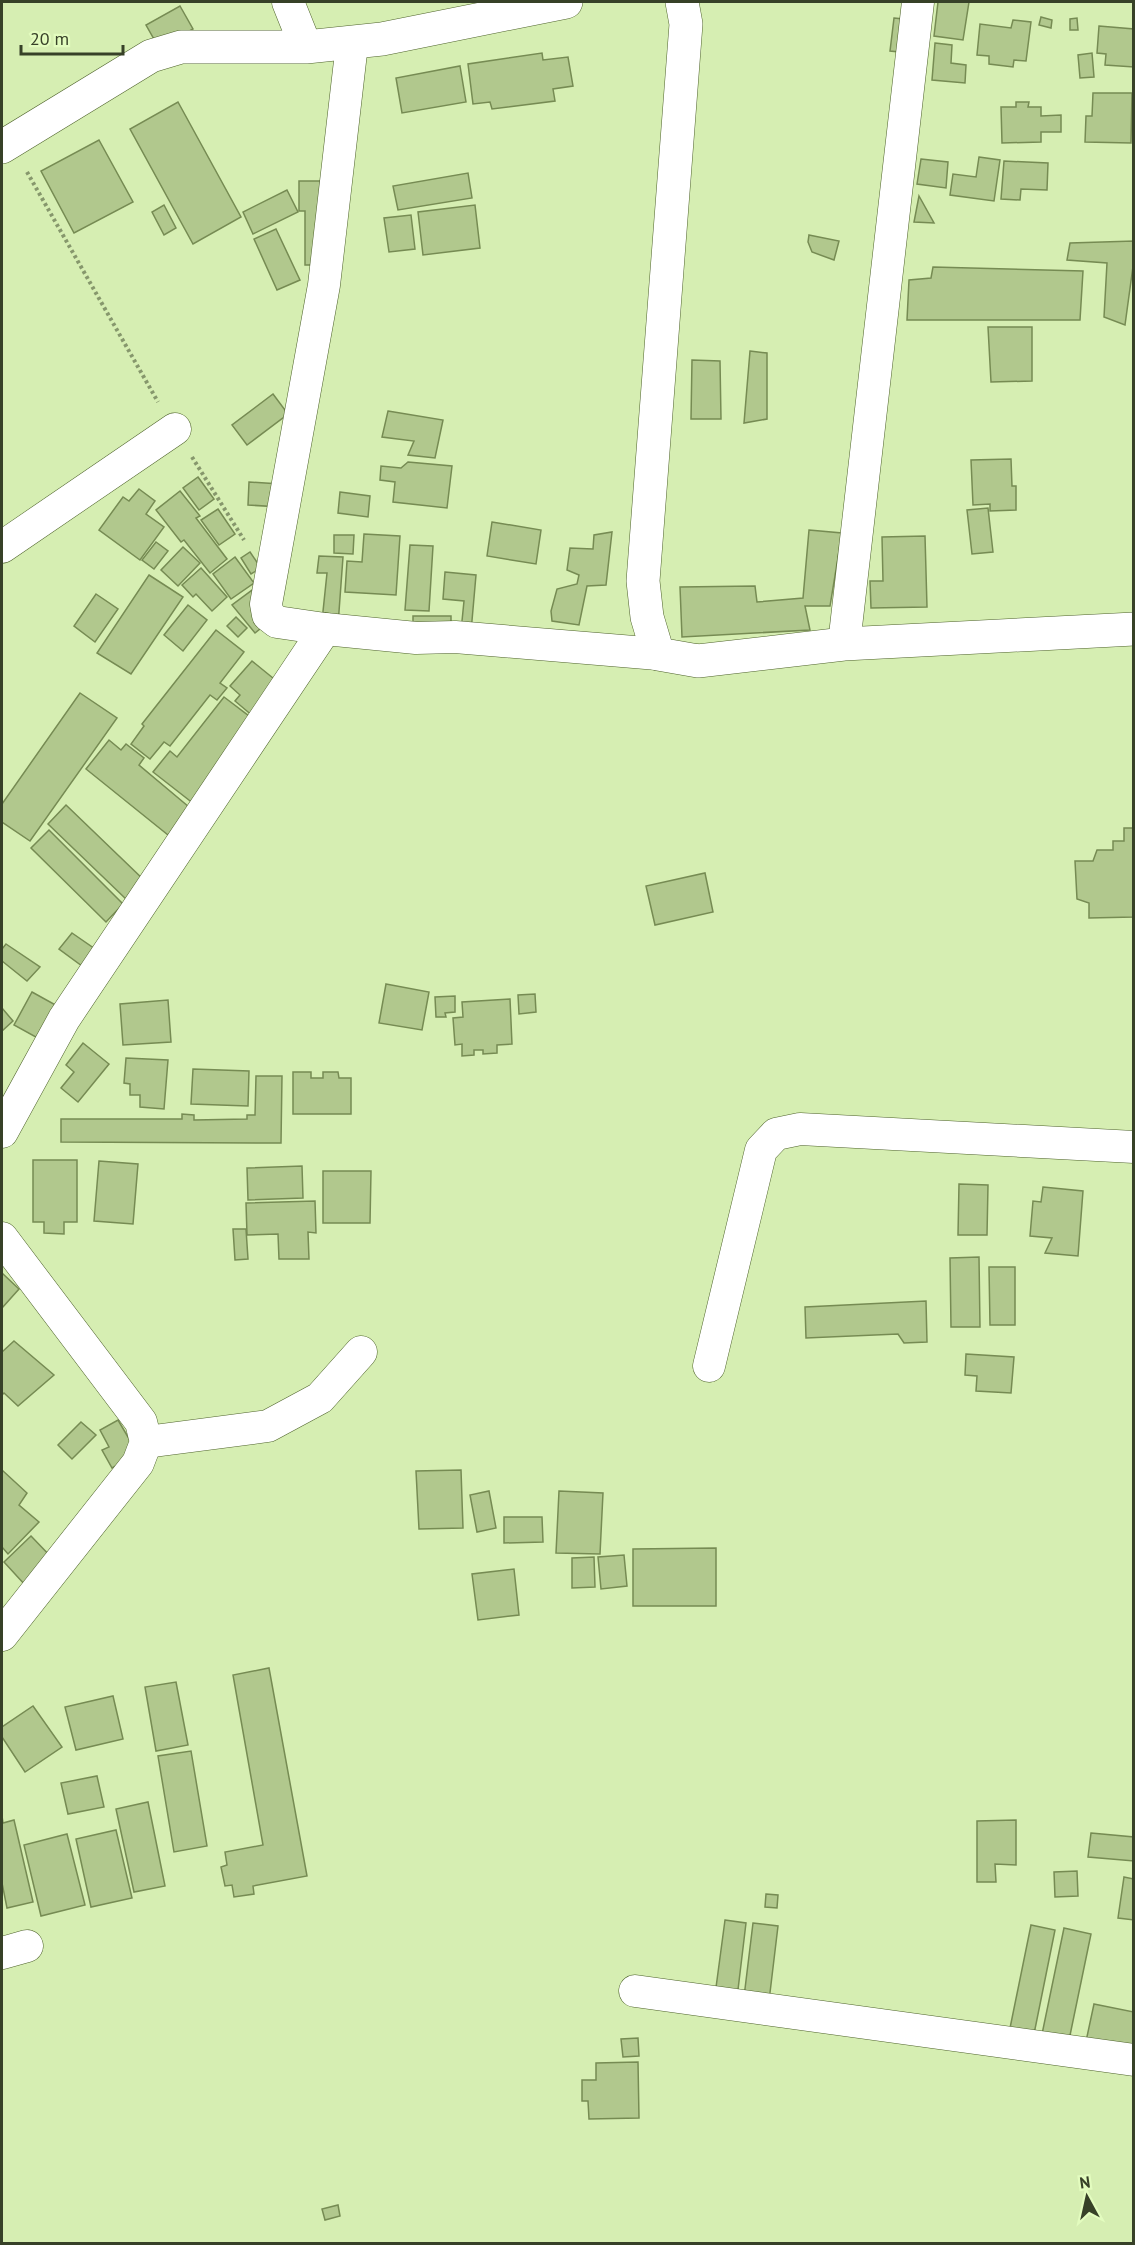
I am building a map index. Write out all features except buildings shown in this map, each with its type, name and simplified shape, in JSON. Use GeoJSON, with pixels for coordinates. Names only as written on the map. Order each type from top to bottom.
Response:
{"type":"FeatureCollection","features":[{"type":"Feature","properties":{"kind":"main road"},"geometry":{"type":"LineString","coordinates":[[6,144],[151,56],[181,47],[306,47],[352,44],[566,2]]}},
{"type":"Feature","properties":{"kind":"main road"},"geometry":{"type":"LineString","coordinates":[[682,2],[686,24],[643,581],[647,617],[658,654],[698,661],[844,644],[1134,629]]}},
{"type":"Feature","properties":{"kind":"street"},"geometry":{"type":"LineString","coordinates":[[288,2],[306,47]]}},
{"type":"Feature","properties":{"kind":"street"},"geometry":{"type":"LineString","coordinates":[[844,644],[918,2]]}},
{"type":"Feature","properties":{"kind":"street"},"geometry":{"type":"LineString","coordinates":[[352,44],[324,285],[266,604],[268,615],[277,622],[325,629],[416,638],[455,638],[658,654]]}},
{"type":"Feature","properties":{"kind":"street"},"geometry":{"type":"LineString","coordinates":[[2,547],[175,429]]}},
{"type":"Feature","properties":{"kind":"street"},"geometry":{"type":"LineString","coordinates":[[2,1132],[64,1019],[325,629]]}},
{"type":"Feature","properties":{"kind":"street"},"geometry":{"type":"LineString","coordinates":[[709,1366],[761,1150],[776,1134],[800,1129],[1134,1148]]}},
{"type":"Feature","properties":{"kind":"street"},"geometry":{"type":"LineString","coordinates":[[2,1238],[141,1422],[146,1442],[138,1463],[2,1635]]}},
{"type":"Feature","properties":{"kind":"street"},"geometry":{"type":"LineString","coordinates":[[146,1442],[268,1426],[320,1398],[361,1352]]}},
{"type":"Feature","properties":{"kind":"street"},"geometry":{"type":"LineString","coordinates":[[635,1991],[1134,2060]]}},
{"type":"Feature","properties":{"kind":"path"},"geometry":{"type":"LineString","coordinates":[[6,144],[150,389],[270,581]]}}]}
